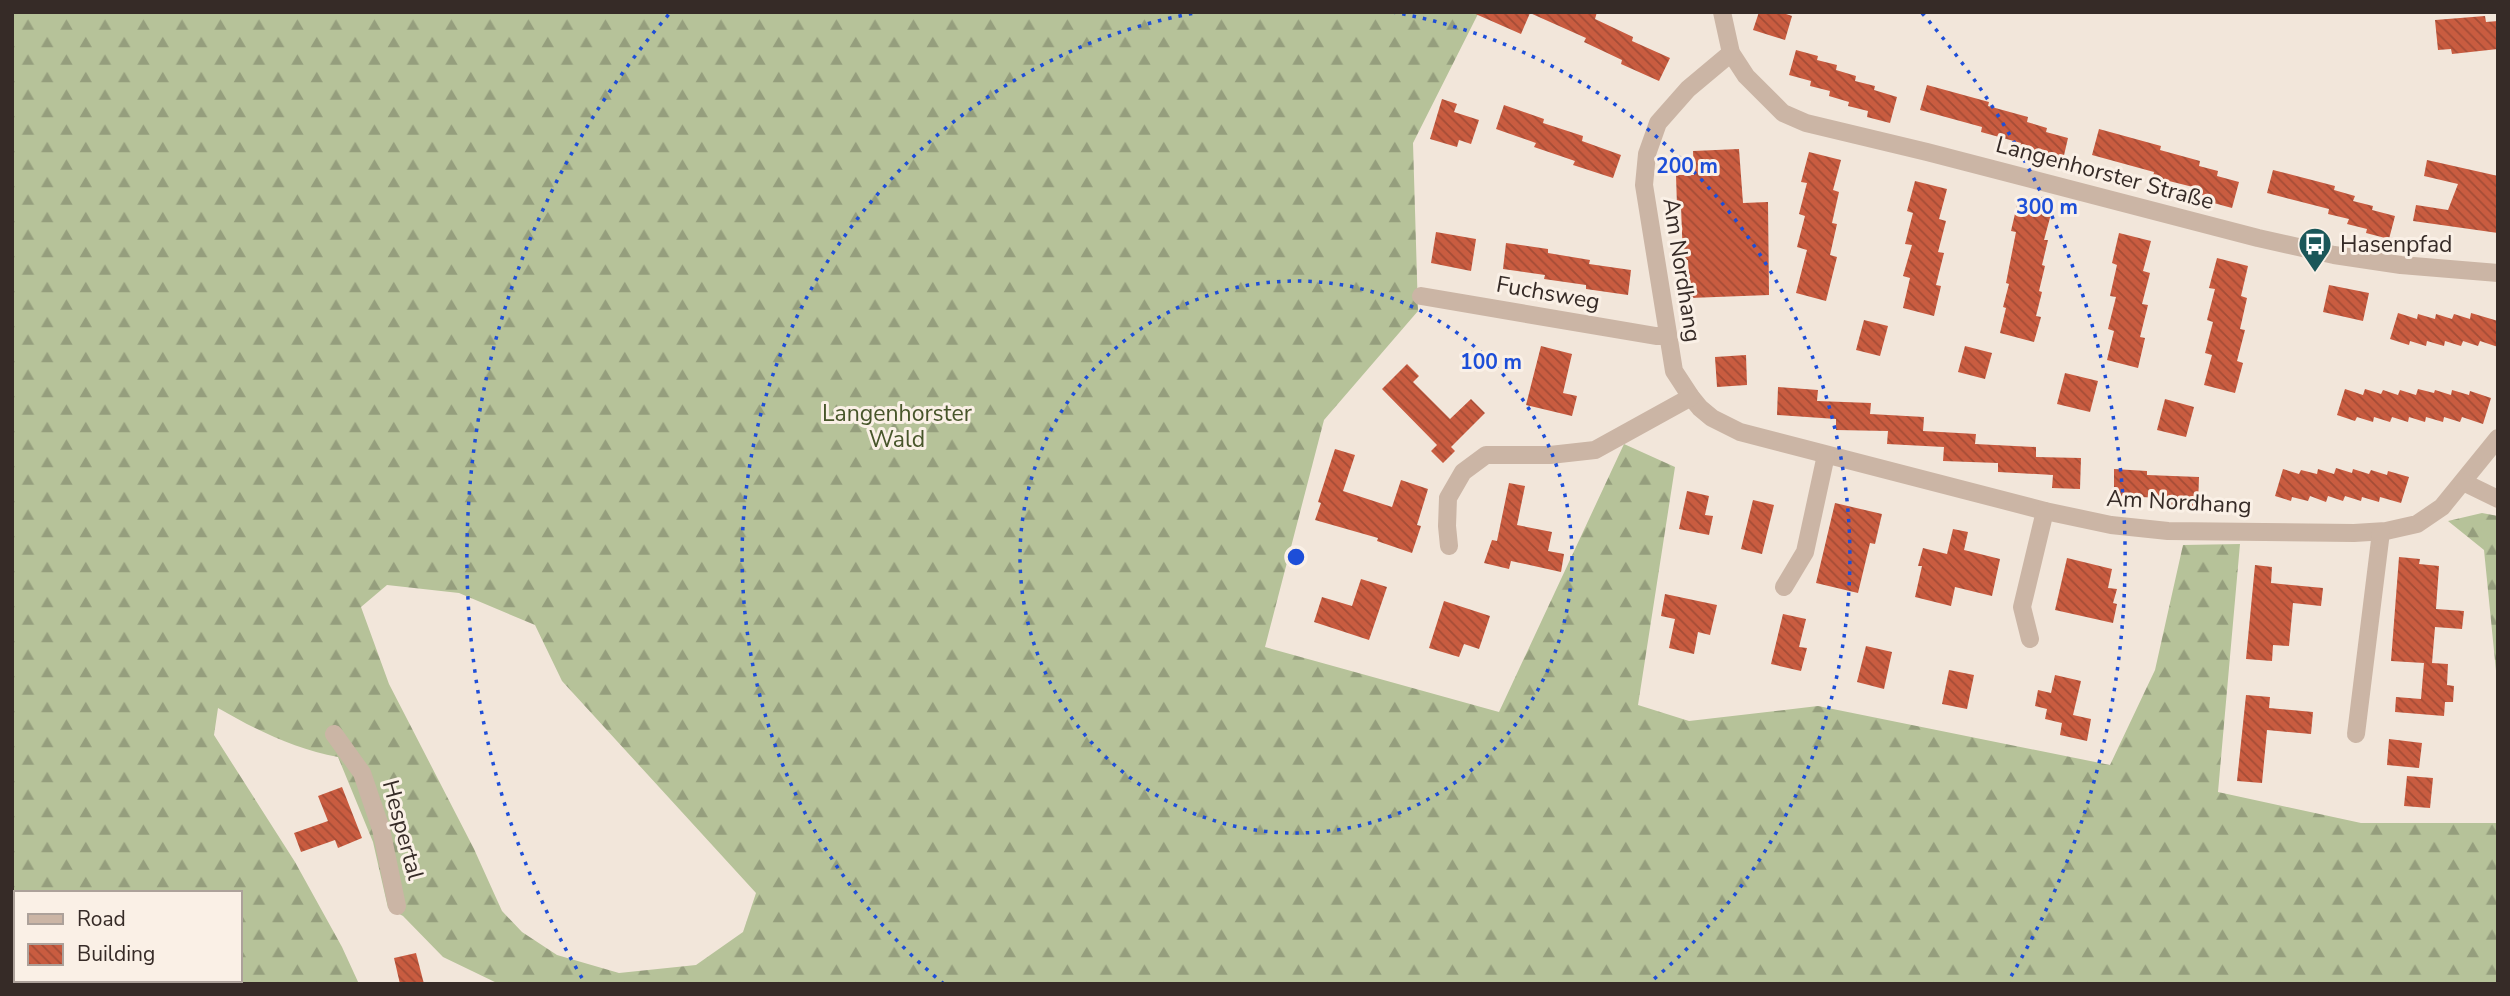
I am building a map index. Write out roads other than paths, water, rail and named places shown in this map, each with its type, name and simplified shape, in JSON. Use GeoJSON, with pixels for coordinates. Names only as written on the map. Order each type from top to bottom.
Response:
{"type":"FeatureCollection","features":[{"type":"Feature","properties":{"kind":"street"},"geometry":{"type":"LineString","coordinates":[[1722,12],[1731,53]]}},
{"type":"Feature","properties":{"kind":"street","name":"Langenhorster Straße"},"geometry":{"type":"LineString","coordinates":[[1731,53],[1746,76],[1764,96],[1783,113],[1806,123],[2283,244],[2401,265],[2498,273]]}},
{"type":"Feature","properties":{"kind":"street","name":"Am Nordhang"},"geometry":{"type":"LineString","coordinates":[[1731,53],[1688,89],[1658,123],[1647,154],[1644,185],[1674,371],[1691,397],[1712,418],[1740,432],[2045,511],[2111,526],[2168,531],[2381,532],[2417,524],[2442,507],[2498,438]]}},
{"type":"Feature","properties":{"kind":"street","name":"Fuchsweg"},"geometry":{"type":"LineString","coordinates":[[1421,296],[1667,336]]}},
{"type":"Feature","properties":{"kind":"street"},"geometry":{"type":"LineString","coordinates":[[1449,546],[1448,498],[1463,472],[1486,455],[1550,455],[1595,450],[1691,397]]}},
{"type":"Feature","properties":{"kind":"street"},"geometry":{"type":"LineString","coordinates":[[1784,587],[1805,552],[1826,455]]}},
{"type":"Feature","properties":{"kind":"street"},"geometry":{"type":"LineString","coordinates":[[2463,482],[2498,499]]}},
{"type":"Feature","properties":{"kind":"street"},"geometry":{"type":"LineString","coordinates":[[2030,639],[2022,607],[2045,511]]}},
{"type":"Feature","properties":{"kind":"street"},"geometry":{"type":"LineString","coordinates":[[2356,734],[2381,532]]}},
{"type":"Feature","properties":{"kind":"street","name":"Hespertal"},"geometry":{"type":"LineString","coordinates":[[334,734],[362,773],[381,829],[397,906]]}},
{"type":"Feature","properties":{"kind":"place","name":"Hasenpfad"},"geometry":{"type":"Point","coordinates":[2315,274]}},
{"type":"Feature","properties":{"kind":"park label","name":"Langenhorster Wald"},"geometry":{"type":"Point","coordinates":[897,426]}}]}
